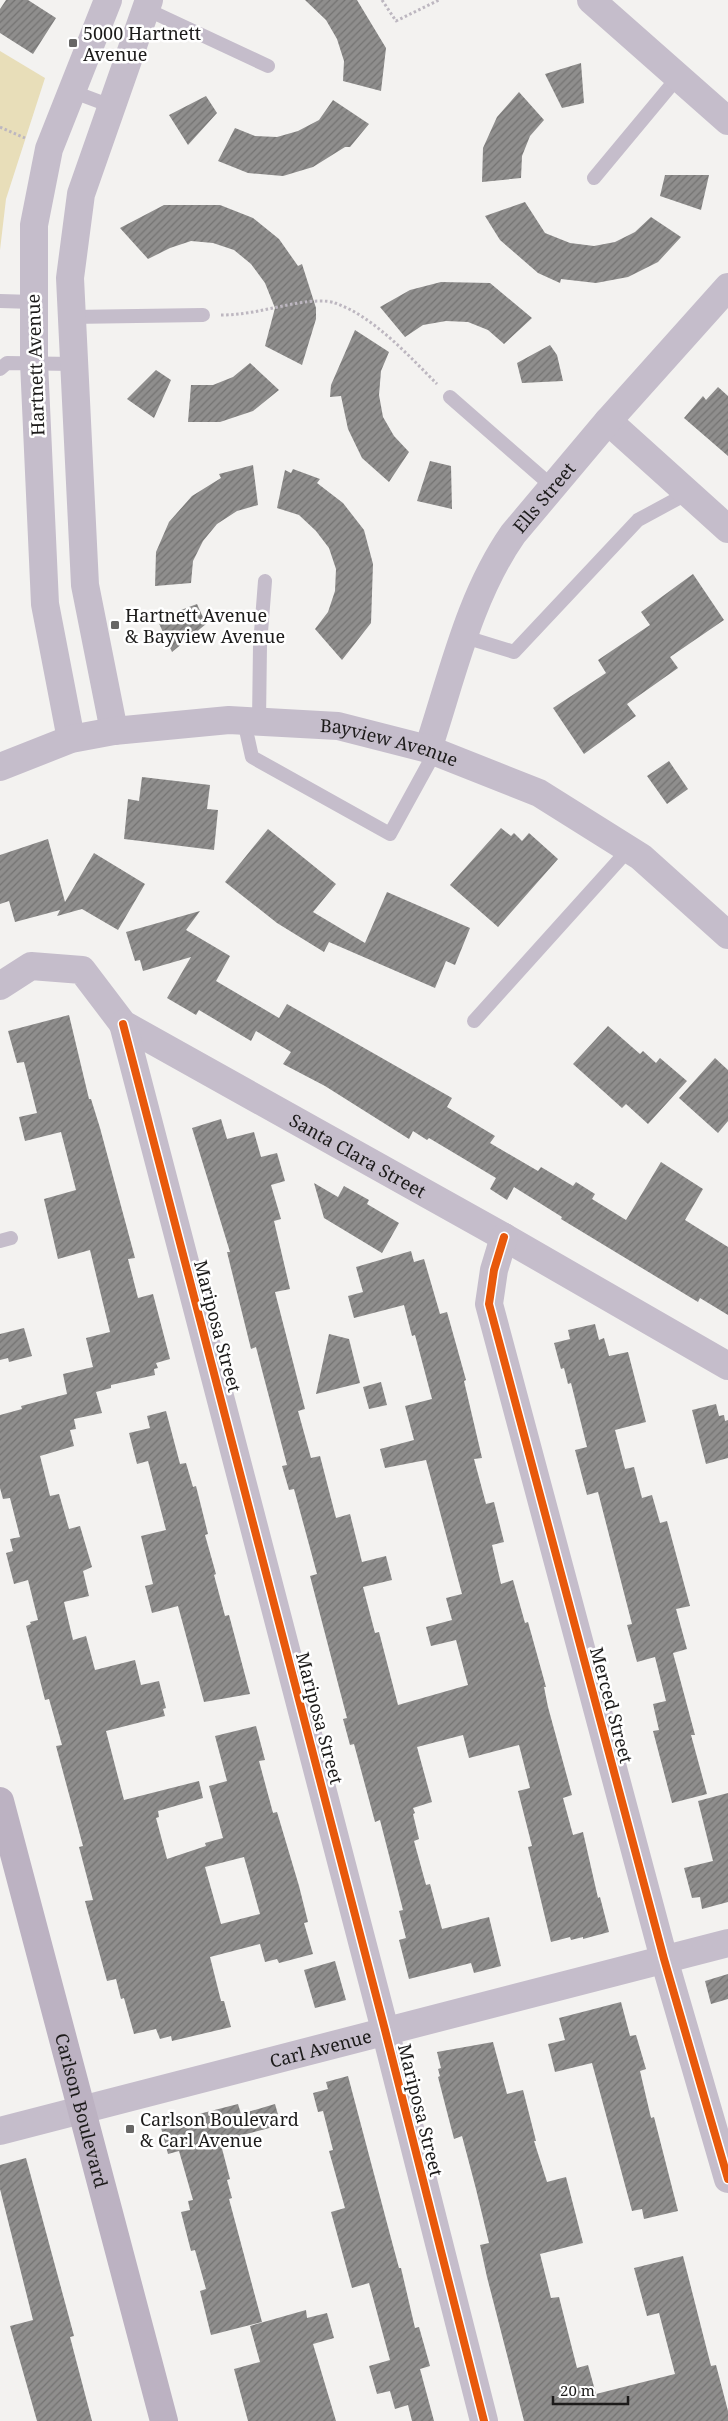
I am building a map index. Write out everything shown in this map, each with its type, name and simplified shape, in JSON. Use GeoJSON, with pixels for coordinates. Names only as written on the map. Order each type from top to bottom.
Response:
{"type":"FeatureCollection","features":[{"type":"Feature","properties":{"kind":"main road","name":"Carlson Boulevard"},"geometry":{"type":"LineString","coordinates":[[0,1801],[164,2421]]}},
{"type":"Feature","properties":{"kind":"street","name":"Hartnett Avenue"},"geometry":{"type":"LineString","coordinates":[[71,739],[45,604],[34,362],[34,225],[49,148],[108,0]]}},
{"type":"Feature","properties":{"kind":"street"},"geometry":{"type":"LineString","coordinates":[[591,0],[728,121]]}},
{"type":"Feature","properties":{"kind":"street"},"geometry":{"type":"LineString","coordinates":[[114,731],[85,585],[70,278],[81,194],[148,4]]}},
{"type":"Feature","properties":{"kind":"street","name":"Ells Street"},"geometry":{"type":"LineString","coordinates":[[431,751],[465,637],[489,572],[500,553],[608,421],[728,287]]}},
{"type":"Feature","properties":{"kind":"street"},"geometry":{"type":"LineString","coordinates":[[608,421],[728,529]]}},
{"type":"Feature","properties":{"kind":"street","name":"Bayview Avenue"},"geometry":{"type":"LineString","coordinates":[[0,767],[71,739],[114,731],[229,720],[338,726],[431,751],[539,793],[642,857],[728,935]]}},
{"type":"Feature","properties":{"kind":"street","name":"Santa Clara Street"},"geometry":{"type":"LineString","coordinates":[[0,986],[31,966],[82,970],[122,1024],[504,1237],[728,1366]]}},
{"type":"Feature","properties":{"kind":"street","name":"Mariposa Street"},"geometry":{"type":"LineString","coordinates":[[122,1024],[385,2030],[484,2421]]}},
{"type":"Feature","properties":{"kind":"street","name":"Merced Street"},"geometry":{"type":"LineString","coordinates":[[504,1237],[494,1270],[490,1304],[664,1959],[728,2179]]}},
{"type":"Feature","properties":{"kind":"street","name":"Carl Avenue"},"geometry":{"type":"LineString","coordinates":[[0,2131],[728,1942]]}},
{"type":"Feature","properties":{"kind":"lane"},"geometry":{"type":"LineString","coordinates":[[148,4],[268,66]]}},
{"type":"Feature","properties":{"kind":"lane"},"geometry":{"type":"LineString","coordinates":[[594,178],[678,77]]}},
{"type":"Feature","properties":{"kind":"lane"},"geometry":{"type":"LineString","coordinates":[[71,91],[111,106]]}},
{"type":"Feature","properties":{"kind":"lane"},"geometry":{"type":"LineString","coordinates":[[0,301],[33,302]]}},
{"type":"Feature","properties":{"kind":"lane"},"geometry":{"type":"LineString","coordinates":[[71,317],[203,315]]}},
{"type":"Feature","properties":{"kind":"lane"},"geometry":{"type":"LineString","coordinates":[[0,369],[7,363],[74,364]]}},
{"type":"Feature","properties":{"kind":"lane"},"geometry":{"type":"LineString","coordinates":[[450,396],[553,487]]}},
{"type":"Feature","properties":{"kind":"lane"},"geometry":{"type":"LineString","coordinates":[[465,637],[514,652],[638,520],[688,493]]}},
{"type":"Feature","properties":{"kind":"lane"},"geometry":{"type":"LineString","coordinates":[[265,581],[252,721],[252,757],[390,834],[431,751]]}},
{"type":"Feature","properties":{"kind":"lane"},"geometry":{"type":"LineString","coordinates":[[474,1020],[629,849]]}},
{"type":"Feature","properties":{"kind":"path"},"geometry":{"type":"LineString","coordinates":[[382,0],[396,21],[439,0]]}},
{"type":"Feature","properties":{"kind":"path"},"geometry":{"type":"LineString","coordinates":[[203,315],[242,315],[306,302],[334,302],[382,331],[450,396]]}},
{"type":"Feature","properties":{"kind":"shaded area"},"geometry":{"type":"Polygon","coordinates":[[[0,51],[45,78],[6,199],[0,250],[0,51]]]}},
{"type":"Feature","properties":{"kind":"building"},"geometry":{"type":"Polygon","coordinates":[[[6,0],[28,0],[56,18],[33,54],[0,33],[0,9],[6,0]]]}},
{"type":"Feature","properties":{"kind":"building"},"geometry":{"type":"Polygon","coordinates":[[[305,0],[357,0],[386,48],[381,91],[343,81],[344,61],[337,39],[326,20],[305,0]]]}},
{"type":"Feature","properties":{"kind":"building"},"geometry":{"type":"Polygon","coordinates":[[[581,63],[584,103],[562,108],[545,74],[581,63]]]}},
{"type":"Feature","properties":{"kind":"building"},"geometry":{"type":"Polygon","coordinates":[[[519,92],[544,120],[530,136],[522,156],[521,178],[482,182],[483,148],[497,117],[519,92]]]}},
{"type":"Feature","properties":{"kind":"building"},"geometry":{"type":"Polygon","coordinates":[[[206,96],[217,113],[188,145],[169,115],[206,96]]]}},
{"type":"Feature","properties":{"kind":"building"},"geometry":{"type":"Polygon","coordinates":[[[333,100],[369,124],[350,147],[345,147],[313,167],[283,176],[248,173],[218,161],[235,128],[255,136],[277,137],[298,131],[319,120],[333,100]]]}},
{"type":"Feature","properties":{"kind":"building"},"geometry":{"type":"Polygon","coordinates":[[[665,175],[709,175],[701,210],[660,196],[665,175]]]}},
{"type":"Feature","properties":{"kind":"building"},"geometry":{"type":"Polygon","coordinates":[[[525,202],[545,233],[570,243],[594,246],[615,242],[635,232],[651,217],[681,237],[658,262],[628,277],[596,283],[561,279],[560,283],[538,273],[500,240],[485,216],[525,202]]]}},
{"type":"Feature","properties":{"kind":"building"},"geometry":{"type":"Polygon","coordinates":[[[164,205],[220,205],[253,218],[279,239],[298,266],[302,264],[316,308],[316,319],[302,365],[265,346],[275,308],[265,283],[251,264],[234,250],[213,243],[191,241],[170,248],[148,259],[120,228],[164,205]]]}},
{"type":"Feature","properties":{"kind":"building"},"geometry":{"type":"Polygon","coordinates":[[[441,282],[490,283],[532,318],[504,344],[488,330],[468,322],[446,321],[423,325],[405,337],[380,307],[410,290],[441,282]]]}},
{"type":"Feature","properties":{"kind":"building"},"geometry":{"type":"Polygon","coordinates":[[[355,330],[389,352],[381,371],[379,395],[383,417],[394,436],[409,452],[389,482],[362,458],[348,429],[341,396],[330,397],[331,385],[355,330]]]}},
{"type":"Feature","properties":{"kind":"building"},"geometry":{"type":"Polygon","coordinates":[[[550,345],[557,355],[563,381],[522,383],[517,363],[550,345]]]}},
{"type":"Feature","properties":{"kind":"building"},"geometry":{"type":"Polygon","coordinates":[[[250,363],[279,390],[253,411],[220,422],[188,422],[191,385],[213,385],[233,377],[250,363]]]}},
{"type":"Feature","properties":{"kind":"building"},"geometry":{"type":"Polygon","coordinates":[[[156,370],[171,380],[154,418],[127,399],[156,370]]]}},
{"type":"Feature","properties":{"kind":"building"},"geometry":{"type":"Polygon","coordinates":[[[718,387],[728,396],[728,456],[684,418],[703,396],[706,400],[718,387]]]}},
{"type":"Feature","properties":{"kind":"building"},"geometry":{"type":"Polygon","coordinates":[[[430,461],[451,466],[452,509],[417,501],[430,461]]]}},
{"type":"Feature","properties":{"kind":"building"},"geometry":{"type":"Polygon","coordinates":[[[253,465],[258,505],[237,511],[217,524],[203,541],[193,561],[191,583],[155,586],[156,552],[169,522],[192,496],[221,478],[219,474],[253,465]]]}},
{"type":"Feature","properties":{"kind":"building"},"geometry":{"type":"Polygon","coordinates":[[[293,469],[320,479],[317,483],[343,503],[364,530],[373,564],[371,623],[342,660],[315,629],[328,612],[335,591],[336,569],[329,548],[316,531],[299,515],[277,508],[285,470],[291,473],[293,469]]]}},
{"type":"Feature","properties":{"kind":"building"},"geometry":{"type":"Polygon","coordinates":[[[693,574],[724,620],[670,657],[678,668],[627,704],[636,716],[584,754],[553,708],[606,673],[598,660],[650,625],[641,612],[693,574]]]}},
{"type":"Feature","properties":{"kind":"building"},"geometry":{"type":"Polygon","coordinates":[[[197,604],[206,624],[172,652],[157,619],[197,604]]]}},
{"type":"Feature","properties":{"kind":"building"},"geometry":{"type":"Polygon","coordinates":[[[669,761],[688,789],[667,804],[647,776],[669,761]]]}},
{"type":"Feature","properties":{"kind":"building"},"geometry":{"type":"Polygon","coordinates":[[[142,777],[210,785],[207,809],[218,810],[214,850],[124,839],[128,799],[139,801],[142,777]]]}},
{"type":"Feature","properties":{"kind":"building"},"geometry":{"type":"Polygon","coordinates":[[[501,828],[511,836],[514,833],[522,841],[529,833],[558,859],[498,927],[450,885],[501,828]]]}},
{"type":"Feature","properties":{"kind":"building"},"geometry":{"type":"Polygon","coordinates":[[[268,829],[336,884],[313,912],[365,943],[387,892],[470,928],[455,965],[446,961],[435,988],[329,942],[324,952],[277,923],[225,882],[268,829]]]}},
{"type":"Feature","properties":{"kind":"building"},"geometry":{"type":"Polygon","coordinates":[[[48,839],[65,902],[94,853],[145,884],[118,930],[82,909],[57,916],[60,910],[15,922],[9,901],[0,904],[0,855],[48,839]]]}},
{"type":"Feature","properties":{"kind":"building"},"geometry":{"type":"Polygon","coordinates":[[[200,911],[186,930],[230,956],[216,981],[279,1018],[287,1004],[452,1098],[447,1107],[495,1136],[490,1143],[538,1171],[541,1167],[573,1186],[576,1182],[595,1194],[592,1199],[626,1220],[661,1162],[703,1189],[685,1220],[728,1247],[728,1315],[700,1298],[698,1302],[561,1219],[562,1217],[514,1187],[507,1200],[490,1189],[496,1178],[429,1138],[427,1140],[413,1131],[409,1139],[325,1086],[283,1064],[291,1052],[256,1031],[251,1041],[199,1010],[196,1015],[167,998],[191,957],[143,971],[140,960],[135,961],[126,932],[200,911]]]}},
{"type":"Feature","properties":{"kind":"building"},"geometry":{"type":"Polygon","coordinates":[[[69,1015],[89,1099],[91,1099],[100,1128],[135,1258],[128,1259],[138,1298],[153,1294],[170,1359],[156,1363],[158,1368],[154,1369],[155,1375],[111,1385],[111,1388],[96,1392],[102,1413],[74,1419],[76,1429],[70,1430],[74,1446],[40,1456],[50,1496],[59,1494],[69,1529],[80,1526],[92,1567],[83,1571],[89,1596],[64,1602],[73,1640],[86,1636],[95,1670],[135,1660],[141,1685],[159,1681],[166,1708],[163,1709],[165,1716],[106,1731],[124,1800],[199,1781],[203,1798],[158,1811],[159,1817],[156,1818],[167,1859],[206,1846],[205,1843],[223,1838],[209,1786],[227,1781],[215,1736],[256,1726],[265,1760],[259,1761],[273,1813],[277,1812],[308,1922],[304,1923],[313,1954],[279,1963],[277,1959],[265,1962],[260,1944],[210,1957],[221,2001],[224,2001],[231,2027],[172,2041],[171,2036],[160,2039],[156,2029],[134,2034],[124,1998],[121,1999],[116,1979],[107,1981],[85,1901],[93,1900],[79,1847],[83,1846],[56,1746],[62,1745],[49,1699],[45,1700],[26,1626],[31,1624],[30,1622],[38,1620],[28,1580],[14,1584],[6,1553],[13,1551],[10,1539],[20,1537],[10,1498],[3,1499],[0,1488],[0,1415],[22,1409],[21,1406],[67,1394],[63,1374],[93,1367],[86,1338],[110,1332],[90,1250],[58,1259],[44,1199],[76,1190],[61,1132],[25,1141],[19,1117],[37,1113],[24,1062],[17,1063],[8,1031],[69,1015]],[[244,1857],[205,1867],[221,1924],[260,1914],[244,1857]]]}},
{"type":"Feature","properties":{"kind":"building"},"geometry":{"type":"Polygon","coordinates":[[[608,1026],[640,1054],[643,1051],[656,1063],[660,1058],[687,1081],[648,1124],[626,1104],[622,1108],[573,1064],[608,1026]]]}},
{"type":"Feature","properties":{"kind":"building"},"geometry":{"type":"Polygon","coordinates":[[[715,1058],[728,1070],[728,1121],[718,1133],[679,1098],[715,1058]]]}},
{"type":"Feature","properties":{"kind":"building"},"geometry":{"type":"Polygon","coordinates":[[[221,1119],[227,1139],[254,1132],[261,1157],[277,1153],[285,1181],[271,1185],[281,1219],[274,1221],[290,1289],[275,1292],[305,1409],[298,1411],[311,1458],[320,1456],[336,1518],[350,1514],[362,1562],[386,1556],[392,1580],[363,1587],[375,1633],[379,1632],[398,1705],[468,1685],[456,1640],[431,1646],[426,1627],[452,1620],[446,1598],[462,1594],[426,1460],[385,1468],[380,1449],[414,1440],[405,1406],[432,1399],[415,1335],[412,1336],[404,1305],[354,1318],[348,1296],[363,1292],[356,1267],[411,1251],[414,1262],[424,1259],[440,1314],[447,1312],[466,1380],[464,1381],[482,1458],[474,1459],[486,1504],[494,1502],[504,1542],[492,1545],[501,1584],[513,1580],[525,1623],[528,1622],[546,1687],[544,1687],[548,1707],[572,1795],[563,1798],[573,1835],[583,1832],[598,1898],[600,1897],[609,1932],[583,1939],[583,1937],[571,1940],[570,1937],[551,1942],[528,1847],[532,1846],[518,1791],[530,1788],[519,1745],[469,1758],[463,1735],[417,1747],[432,1802],[413,1808],[419,1839],[414,1841],[426,1885],[430,1884],[442,1929],[489,1917],[501,1966],[474,1973],[471,1963],[409,1979],[399,1940],[406,1938],[399,1911],[403,1910],[380,1820],[375,1822],[354,1744],[350,1745],[343,1719],[347,1718],[310,1576],[317,1574],[294,1489],[289,1490],[282,1466],[287,1465],[256,1347],[251,1349],[227,1252],[230,1252],[192,1128],[221,1119]]]}},
{"type":"Feature","properties":{"kind":"building"},"geometry":{"type":"Polygon","coordinates":[[[314,1183],[338,1197],[344,1186],[369,1200],[367,1204],[399,1223],[382,1253],[324,1218],[314,1183]]]}},
{"type":"Feature","properties":{"kind":"building"},"geometry":{"type":"Polygon","coordinates":[[[595,1324],[599,1340],[604,1338],[609,1356],[628,1352],[646,1422],[615,1430],[625,1469],[634,1467],[642,1498],[652,1495],[660,1523],[667,1521],[690,1606],[676,1609],[687,1649],[673,1653],[695,1735],[691,1735],[707,1794],[672,1803],[653,1731],[659,1730],[653,1704],[666,1701],[655,1657],[637,1662],[627,1625],[632,1624],[598,1492],[587,1495],[575,1450],[587,1447],[571,1383],[568,1384],[564,1368],[561,1369],[554,1343],[570,1339],[568,1330],[595,1324]]]}},
{"type":"Feature","properties":{"kind":"building"},"geometry":{"type":"Polygon","coordinates":[[[24,1328],[32,1356],[9,1362],[8,1358],[0,1360],[0,1334],[24,1328]]]}},
{"type":"Feature","properties":{"kind":"building"},"geometry":{"type":"Polygon","coordinates":[[[329,1334],[349,1339],[360,1383],[316,1394],[329,1334]]]}},
{"type":"Feature","properties":{"kind":"building"},"geometry":{"type":"Polygon","coordinates":[[[381,1382],[387,1405],[369,1409],[363,1387],[381,1382]]]}},
{"type":"Feature","properties":{"kind":"building"},"geometry":{"type":"Polygon","coordinates":[[[716,1404],[719,1416],[724,1415],[725,1421],[728,1420],[728,1458],[706,1464],[692,1410],[716,1404]]]}},
{"type":"Feature","properties":{"kind":"building"},"geometry":{"type":"Polygon","coordinates":[[[166,1411],[180,1464],[186,1463],[193,1487],[196,1486],[208,1534],[205,1535],[216,1574],[214,1575],[225,1616],[229,1615],[250,1694],[204,1702],[178,1606],[152,1613],[145,1586],[153,1584],[141,1536],[166,1530],[148,1461],[137,1464],[129,1433],[150,1428],[147,1416],[166,1411]]]}},
{"type":"Feature","properties":{"kind":"building"},"geometry":{"type":"Polygon","coordinates":[[[728,1793],[728,1902],[702,1909],[700,1897],[692,1898],[684,1868],[713,1861],[698,1801],[728,1793]]]}},
{"type":"Feature","properties":{"kind":"building"},"geometry":{"type":"Polygon","coordinates":[[[335,1961],[346,2000],[315,2008],[304,1970],[335,1961]]]}},
{"type":"Feature","properties":{"kind":"building"},"geometry":{"type":"Polygon","coordinates":[[[728,1974],[728,1999],[711,2004],[705,1981],[728,1974]]]}},
{"type":"Feature","properties":{"kind":"building"},"geometry":{"type":"Polygon","coordinates":[[[621,2002],[630,2036],[636,2035],[646,2069],[640,2071],[651,2118],[654,2117],[678,2211],[644,2219],[642,2209],[632,2211],[592,2063],[555,2072],[548,2044],[565,2040],[559,2018],[621,2002]]]}},
{"type":"Feature","properties":{"kind":"building"},"geometry":{"type":"Polygon","coordinates":[[[493,2042],[507,2094],[523,2090],[536,2141],[534,2141],[547,2182],[566,2177],[583,2243],[540,2254],[551,2298],[559,2297],[577,2368],[588,2365],[596,2394],[675,2374],[659,2313],[647,2316],[634,2268],[683,2256],[711,2366],[716,2365],[728,2411],[728,2421],[524,2421],[480,2245],[489,2243],[476,2189],[462,2136],[454,2139],[438,2077],[440,2076],[438,2069],[441,2068],[437,2052],[493,2042]]]}},
{"type":"Feature","properties":{"kind":"building"},"geometry":{"type":"Polygon","coordinates":[[[348,2076],[399,2268],[401,2268],[415,2328],[419,2327],[430,2366],[420,2369],[434,2421],[412,2421],[408,2405],[395,2409],[390,2391],[377,2394],[369,2366],[390,2360],[369,2283],[352,2288],[331,2212],[345,2208],[329,2151],[333,2150],[323,2111],[318,2112],[313,2093],[328,2089],[326,2082],[348,2076]]]}},
{"type":"Feature","properties":{"kind":"building"},"geometry":{"type":"Polygon","coordinates":[[[238,2104],[241,2114],[275,2104],[281,2125],[220,2141],[230,2179],[227,2180],[232,2198],[229,2199],[262,2322],[211,2335],[200,2291],[206,2289],[195,2250],[191,2251],[181,2212],[190,2210],[188,2201],[193,2200],[179,2151],[168,2154],[160,2124],[238,2104]]]}},
{"type":"Feature","properties":{"kind":"building"},"geometry":{"type":"Polygon","coordinates":[[[26,2158],[74,2336],[70,2337],[92,2421],[37,2421],[10,2326],[33,2320],[0,2189],[0,2165],[26,2158]]]}},
{"type":"Feature","properties":{"kind":"building"},"geometry":{"type":"Polygon","coordinates":[[[306,2310],[307,2318],[327,2313],[334,2338],[313,2344],[336,2421],[248,2421],[234,2369],[260,2362],[250,2326],[306,2310]]]}},
{"type":"Feature","properties":{"kind":"cycle path"},"geometry":{"type":"LineString","coordinates":[[123,1024],[385,2030],[484,2421]]}},
{"type":"Feature","properties":{"kind":"cycle path"},"geometry":{"type":"LineString","coordinates":[[504,1237],[494,1270],[489,1304],[664,1959],[728,2179]]}},
{"type":"Feature","properties":{"kind":"place","name":"5000 Hartnett Avenue"},"geometry":{"type":"Point","coordinates":[73,43]}},
{"type":"Feature","properties":{"kind":"place","name":"Hartnett Avenue & Bayview Avenue"},"geometry":{"type":"Point","coordinates":[115,625]}},
{"type":"Feature","properties":{"kind":"place","name":"Carlson Boulevard & Carl Avenue"},"geometry":{"type":"Point","coordinates":[130,2129]}}]}
